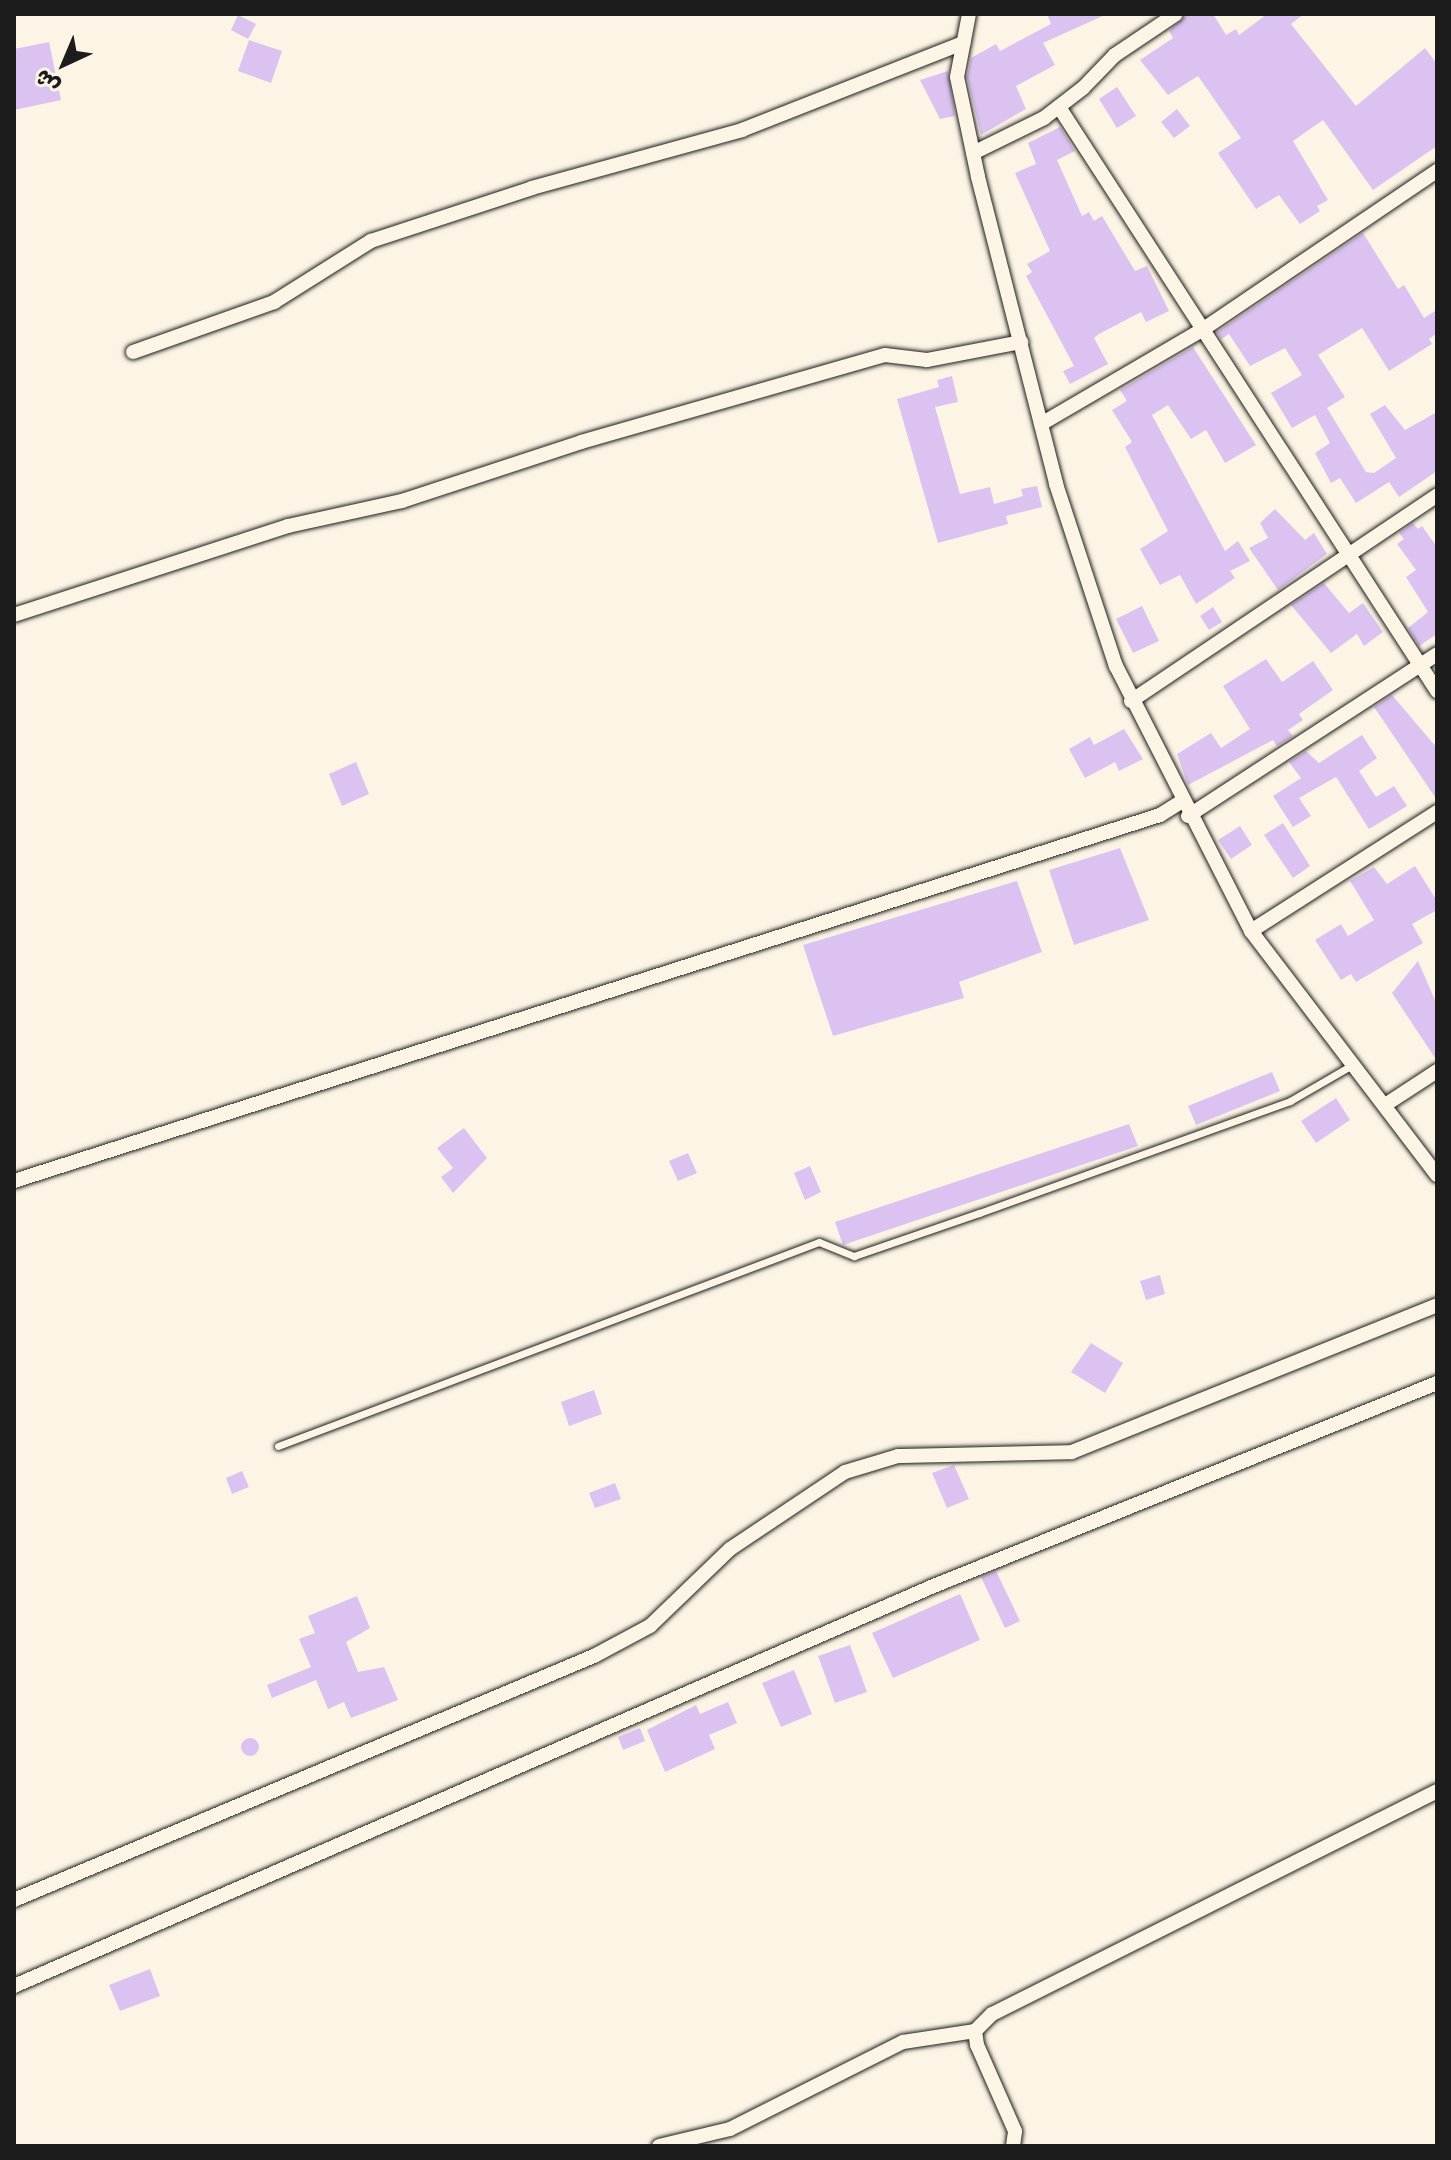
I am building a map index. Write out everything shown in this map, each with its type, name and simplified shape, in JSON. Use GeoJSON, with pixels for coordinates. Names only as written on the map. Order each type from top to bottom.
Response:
{"type":"FeatureCollection","features":[{"type":"Feature","properties":{"kind":"street"},"geometry":{"type":"LineString","coordinates":[[969,14],[957,77],[973,153],[1041,424],[1103,632],[1131,701],[1188,816],[1251,931],[1437,1175]]}},
{"type":"Feature","properties":{"kind":"street"},"geometry":{"type":"LineString","coordinates":[[973,153],[1059,107],[1115,55],[1176,14]]}},
{"type":"Feature","properties":{"kind":"street"},"geometry":{"type":"LineString","coordinates":[[133,352],[274,302],[371,241],[532,188],[742,130],[963,43]]}},
{"type":"Feature","properties":{"kind":"street"},"geometry":{"type":"LineString","coordinates":[[1059,107],[1437,691]]}},
{"type":"Feature","properties":{"kind":"street"},"geometry":{"type":"LineString","coordinates":[[1041,424],[1202,330],[1437,171]]}},
{"type":"Feature","properties":{"kind":"street"},"geometry":{"type":"LineString","coordinates":[[14,615],[288,526],[402,501],[581,442],[885,355],[927,360],[1021,342]]}},
{"type":"Feature","properties":{"kind":"street"},"geometry":{"type":"LineString","coordinates":[[1131,701],[1437,495]]}},
{"type":"Feature","properties":{"kind":"street"},"geometry":{"type":"LineString","coordinates":[[1188,816],[1437,654]]}},
{"type":"Feature","properties":{"kind":"street"},"geometry":{"type":"LineString","coordinates":[[14,1181],[1160,815],[1181,802]]}},
{"type":"Feature","properties":{"kind":"street"},"geometry":{"type":"LineString","coordinates":[[1251,931],[1437,812]]}},
{"type":"Feature","properties":{"kind":"street"},"geometry":{"type":"LineString","coordinates":[[1385,1105],[1437,1071]]}},
{"type":"Feature","properties":{"kind":"street"},"geometry":{"type":"LineString","coordinates":[[14,1900],[594,1656],[650,1626],[730,1549],[845,1472],[898,1456],[1072,1452],[1437,1305]]}},
{"type":"Feature","properties":{"kind":"street"},"geometry":{"type":"LineString","coordinates":[[14,1986],[931,1587],[1437,1383]]}},
{"type":"Feature","properties":{"kind":"street"},"geometry":{"type":"LineString","coordinates":[[659,2146],[730,2129],[903,2042],[975,2031],[992,2014],[1114,1950],[1437,1791]]}},
{"type":"Feature","properties":{"kind":"street"},"geometry":{"type":"LineString","coordinates":[[975,2031],[1015,2131],[1013,2146]]}},
{"type":"Feature","properties":{"kind":"lane"},"geometry":{"type":"LineString","coordinates":[[278,1446],[819,1242],[854,1256],[979,1213],[1290,1101],[1352,1065]]}},
{"type":"Feature","properties":{"kind":"building"},"geometry":{"type":"Polygon","coordinates":[[[1047,14],[1107,14],[1043,43],[1055,65],[1016,86],[1026,109],[981,135],[967,77],[971,58],[996,44],[1000,51],[1051,24],[1047,14]]]}},
{"type":"Feature","properties":{"kind":"building"},"geometry":{"type":"Polygon","coordinates":[[[1188,14],[1213,14],[1226,35],[1236,29],[1239,35],[1267,14],[1304,14],[1291,24],[1356,106],[1425,48],[1437,64],[1437,146],[1373,190],[1323,120],[1293,141],[1328,200],[1317,206],[1320,211],[1300,224],[1279,195],[1256,209],[1218,153],[1241,138],[1198,76],[1168,95],[1140,60],[1173,38],[1169,31],[1188,14]]]}},
{"type":"Feature","properties":{"kind":"building"},"geometry":{"type":"Polygon","coordinates":[[[238,15],[256,24],[248,39],[231,30],[238,15]]]}},
{"type":"Feature","properties":{"kind":"building"},"geometry":{"type":"Polygon","coordinates":[[[249,40],[282,51],[271,83],[238,71],[249,40]]]}},
{"type":"Feature","properties":{"kind":"building"},"geometry":{"type":"Polygon","coordinates":[[[49,42],[61,100],[14,110],[14,49],[49,42]]]}},
{"type":"Feature","properties":{"kind":"building"},"geometry":{"type":"Polygon","coordinates":[[[948,71],[955,116],[940,119],[920,80],[948,71]]]}},
{"type":"Feature","properties":{"kind":"building"},"geometry":{"type":"Polygon","coordinates":[[[1117,87],[1136,116],[1117,128],[1099,99],[1117,87]]]}},
{"type":"Feature","properties":{"kind":"building"},"geometry":{"type":"Polygon","coordinates":[[[1177,109],[1190,126],[1174,138],[1161,122],[1177,109]]]}},
{"type":"Feature","properties":{"kind":"building"},"geometry":{"type":"Polygon","coordinates":[[[1060,127],[1075,151],[1057,160],[1082,216],[1089,212],[1094,221],[1102,216],[1135,271],[1147,266],[1169,311],[1146,322],[1141,312],[1099,334],[1094,338],[1108,364],[1070,384],[1063,371],[1074,366],[1026,276],[1032,272],[1027,264],[1050,251],[1015,173],[1036,164],[1028,143],[1060,127]]]}},
{"type":"Feature","properties":{"kind":"building"},"geometry":{"type":"Polygon","coordinates":[[[1363,233],[1398,289],[1404,285],[1424,318],[1437,310],[1437,333],[1429,339],[1432,344],[1389,371],[1362,328],[1318,355],[1345,397],[1327,408],[1366,472],[1374,473],[1396,458],[1370,414],[1385,405],[1405,430],[1437,412],[1437,471],[1399,497],[1389,482],[1356,503],[1340,478],[1331,483],[1315,453],[1330,443],[1315,415],[1292,428],[1271,393],[1302,375],[1285,348],[1250,366],[1229,334],[1221,339],[1217,332],[1363,233]]]}},
{"type":"Feature","properties":{"kind":"building"},"geometry":{"type":"Polygon","coordinates":[[[1193,347],[1256,445],[1225,463],[1206,430],[1191,439],[1168,405],[1152,415],[1225,551],[1238,541],[1250,561],[1230,571],[1235,578],[1196,604],[1180,575],[1160,585],[1140,549],[1168,531],[1125,447],[1132,442],[1112,410],[1127,401],[1120,390],[1193,347]]]}},
{"type":"Feature","properties":{"kind":"building"},"geometry":{"type":"Polygon","coordinates":[[[952,376],[958,402],[935,407],[960,494],[990,487],[994,504],[1023,496],[1021,489],[1037,486],[1042,507],[1006,516],[1008,524],[938,543],[897,399],[939,387],[937,380],[952,376]]]}},
{"type":"Feature","properties":{"kind":"building"},"geometry":{"type":"Polygon","coordinates":[[[1275,509],[1305,540],[1314,533],[1327,554],[1278,590],[1249,548],[1268,538],[1260,523],[1275,509]]]}},
{"type":"Feature","properties":{"kind":"building"},"geometry":{"type":"Polygon","coordinates":[[[1413,523],[1418,529],[1422,526],[1437,547],[1437,634],[1419,646],[1408,628],[1428,612],[1406,577],[1416,570],[1397,544],[1404,539],[1399,533],[1413,523]]]}},
{"type":"Feature","properties":{"kind":"building"},"geometry":{"type":"Polygon","coordinates":[[[1324,583],[1349,613],[1363,603],[1383,632],[1364,646],[1357,634],[1331,653],[1291,605],[1324,583]]]}},
{"type":"Feature","properties":{"kind":"building"},"geometry":{"type":"Polygon","coordinates":[[[1142,606],[1159,641],[1133,653],[1116,619],[1142,606]]]}},
{"type":"Feature","properties":{"kind":"building"},"geometry":{"type":"Polygon","coordinates":[[[1213,607],[1222,622],[1209,630],[1200,616],[1213,607]]]}},
{"type":"Feature","properties":{"kind":"building"},"geometry":{"type":"Polygon","coordinates":[[[1266,659],[1282,682],[1313,661],[1333,690],[1299,714],[1303,720],[1288,730],[1293,736],[1277,746],[1273,740],[1188,785],[1177,754],[1211,733],[1221,748],[1250,729],[1223,686],[1266,659]]]}},
{"type":"Feature","properties":{"kind":"building"},"geometry":{"type":"Polygon","coordinates":[[[1392,695],[1437,748],[1437,800],[1374,707],[1392,695]]]}},
{"type":"Feature","properties":{"kind":"building"},"geometry":{"type":"Polygon","coordinates":[[[1124,729],[1143,759],[1119,771],[1115,762],[1085,778],[1069,749],[1090,737],[1094,745],[1124,729]]]}},
{"type":"Feature","properties":{"kind":"building"},"geometry":{"type":"Polygon","coordinates":[[[1362,735],[1377,758],[1359,771],[1376,797],[1394,786],[1407,806],[1369,829],[1336,777],[1299,798],[1311,816],[1293,827],[1273,796],[1301,778],[1289,762],[1306,751],[1319,763],[1362,735]]]}},
{"type":"Feature","properties":{"kind":"building"},"geometry":{"type":"Polygon","coordinates":[[[356,762],[369,794],[342,806],[329,774],[356,762]]]}},
{"type":"Feature","properties":{"kind":"building"},"geometry":{"type":"Polygon","coordinates":[[[1283,823],[1310,866],[1293,878],[1264,835],[1283,823]]]}},
{"type":"Feature","properties":{"kind":"building"},"geometry":{"type":"Polygon","coordinates":[[[1240,826],[1252,845],[1231,859],[1218,840],[1240,826]]]}},
{"type":"Feature","properties":{"kind":"building"},"geometry":{"type":"Polygon","coordinates":[[[1120,848],[1149,920],[1074,945],[1049,870],[1120,848]]]}},
{"type":"Feature","properties":{"kind":"building"},"geometry":{"type":"Polygon","coordinates":[[[1415,866],[1437,901],[1437,910],[1412,924],[1423,943],[1356,982],[1351,974],[1341,980],[1315,940],[1341,924],[1348,936],[1374,920],[1350,881],[1374,867],[1387,884],[1415,866]]]}},
{"type":"Feature","properties":{"kind":"building"},"geometry":{"type":"Polygon","coordinates":[[[1017,881],[1042,952],[959,982],[964,998],[833,1036],[803,945],[1017,881]]]}},
{"type":"Feature","properties":{"kind":"building"},"geometry":{"type":"Polygon","coordinates":[[[1418,961],[1437,1005],[1437,1061],[1392,993],[1418,961]]]}},
{"type":"Feature","properties":{"kind":"building"},"geometry":{"type":"Polygon","coordinates":[[[1272,1072],[1280,1091],[1196,1125],[1188,1106],[1272,1072]]]}},
{"type":"Feature","properties":{"kind":"building"},"geometry":{"type":"Polygon","coordinates":[[[1336,1098],[1350,1120],[1316,1143],[1301,1121],[1336,1098]]]}},
{"type":"Feature","properties":{"kind":"building"},"geometry":{"type":"Polygon","coordinates":[[[1129,1124],[1138,1146],[843,1245],[835,1222],[1129,1124]]]}},
{"type":"Feature","properties":{"kind":"building"},"geometry":{"type":"Polygon","coordinates":[[[464,1128],[487,1158],[453,1193],[441,1177],[453,1168],[437,1148],[464,1128]]]}},
{"type":"Feature","properties":{"kind":"building"},"geometry":{"type":"Polygon","coordinates":[[[688,1153],[697,1173],[678,1181],[669,1161],[688,1153]]]}},
{"type":"Feature","properties":{"kind":"building"},"geometry":{"type":"Polygon","coordinates":[[[810,1166],[821,1192],[805,1200],[794,1173],[810,1166]]]}},
{"type":"Feature","properties":{"kind":"building"},"geometry":{"type":"Polygon","coordinates":[[[1160,1275],[1165,1294],[1146,1300],[1140,1281],[1160,1275]]]}},
{"type":"Feature","properties":{"kind":"building"},"geometry":{"type":"Polygon","coordinates":[[[1091,1343],[1123,1363],[1105,1393],[1071,1372],[1091,1343]]]}},
{"type":"Feature","properties":{"kind":"building"},"geometry":{"type":"Polygon","coordinates":[[[594,1390],[602,1414],[569,1426],[561,1402],[594,1390]]]}},
{"type":"Feature","properties":{"kind":"building"},"geometry":{"type":"Polygon","coordinates":[[[954,1465],[969,1499],[947,1508],[932,1473],[954,1465]]]}},
{"type":"Feature","properties":{"kind":"building"},"geometry":{"type":"Polygon","coordinates":[[[242,1471],[249,1487],[232,1494],[226,1478],[242,1471]]]}},
{"type":"Feature","properties":{"kind":"building"},"geometry":{"type":"Polygon","coordinates":[[[615,1483],[621,1499],[595,1508],[589,1493],[615,1483]]]}},
{"type":"Feature","properties":{"kind":"building"},"geometry":{"type":"Polygon","coordinates":[[[996,1571],[1020,1621],[1005,1628],[981,1577],[996,1571]]]}},
{"type":"Feature","properties":{"kind":"building"},"geometry":{"type":"Polygon","coordinates":[[[960,1594],[980,1640],[893,1678],[872,1633],[960,1594]]]}},
{"type":"Feature","properties":{"kind":"building"},"geometry":{"type":"Polygon","coordinates":[[[357,1596],[370,1628],[346,1642],[358,1672],[384,1667],[398,1700],[351,1718],[344,1702],[328,1709],[316,1680],[272,1698],[267,1685],[311,1667],[299,1639],[315,1633],[308,1616],[357,1596]]]}},
{"type":"Feature","properties":{"kind":"building"},"geometry":{"type":"Polygon","coordinates":[[[850,1645],[867,1692],[835,1703],[818,1656],[850,1645]]]}},
{"type":"Feature","properties":{"kind":"building"},"geometry":{"type":"Polygon","coordinates":[[[794,1670],[812,1714],[781,1727],[762,1683],[794,1670]]]}},
{"type":"Feature","properties":{"kind":"building"},"geometry":{"type":"Polygon","coordinates":[[[728,1702],[737,1723],[709,1735],[715,1749],[665,1772],[647,1730],[696,1705],[700,1714],[728,1702]]]}},
{"type":"Feature","properties":{"kind":"building"},"geometry":{"type":"Polygon","coordinates":[[[640,1728],[645,1741],[623,1750],[618,1737],[640,1728]]]}},
{"type":"Feature","properties":{"kind":"building"},"geometry":{"type":"Polygon","coordinates":[[[250,1738],[259,1747],[250,1756],[241,1747],[250,1738]]]}},
{"type":"Feature","properties":{"kind":"building"},"geometry":{"type":"Polygon","coordinates":[[[150,1969],[160,1996],[120,2011],[109,1985],[150,1969]]]}}]}
